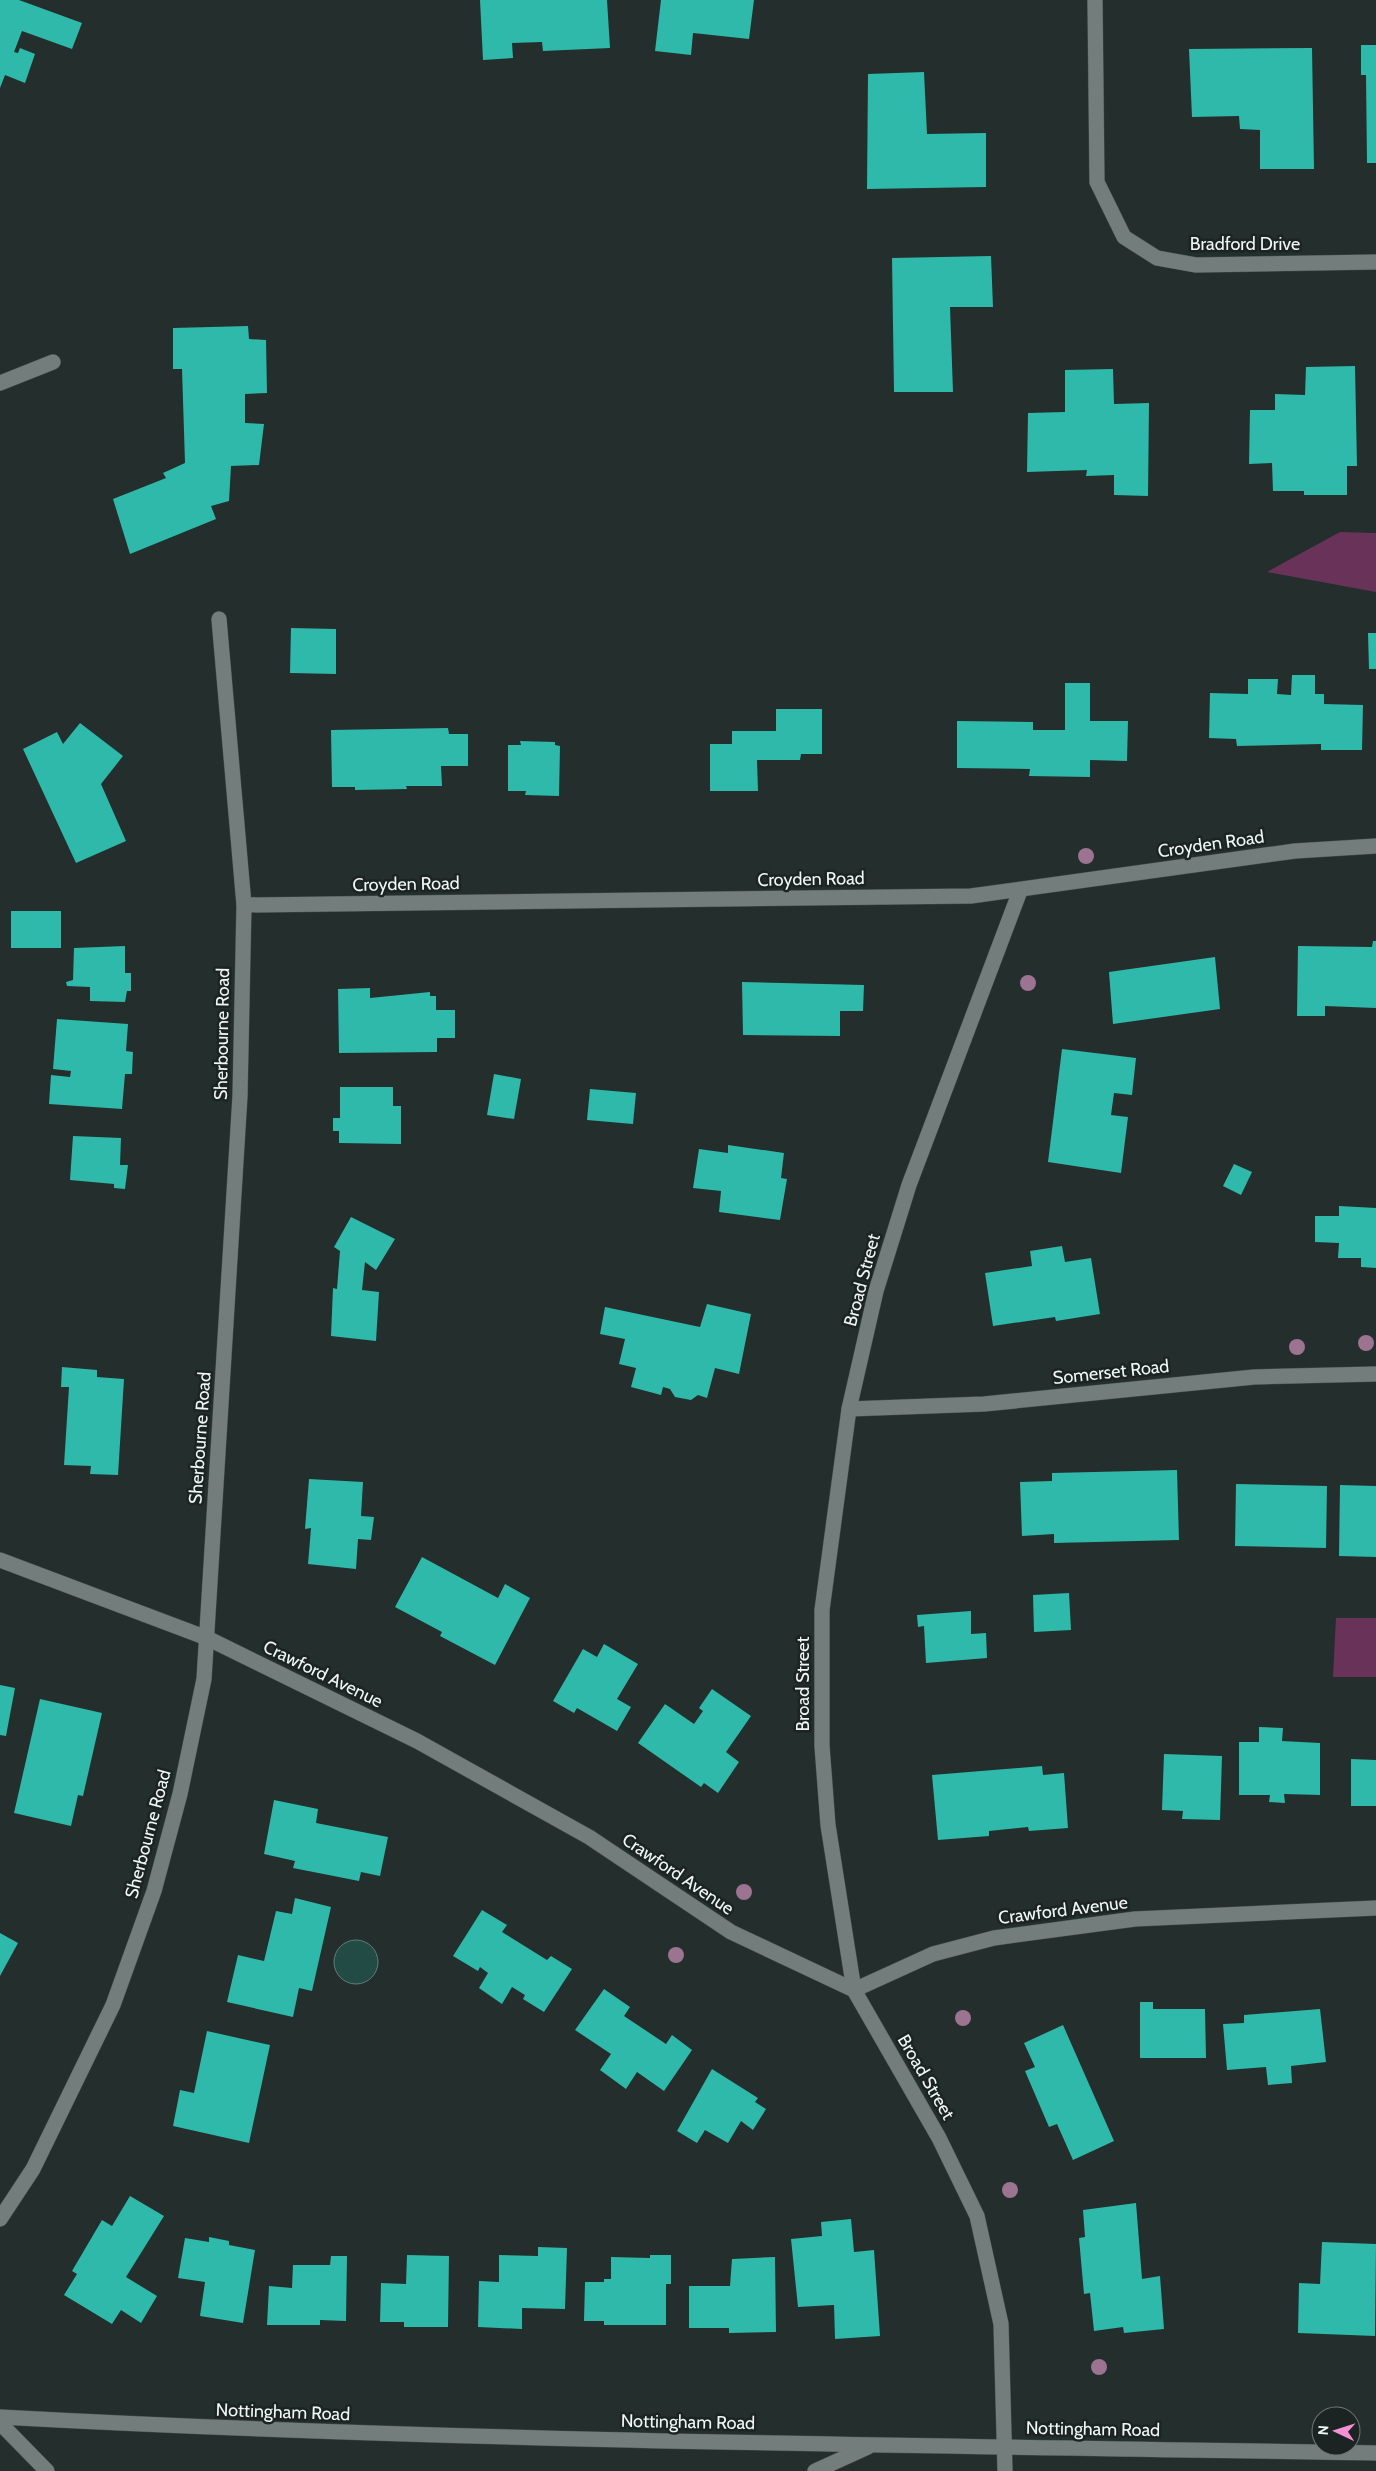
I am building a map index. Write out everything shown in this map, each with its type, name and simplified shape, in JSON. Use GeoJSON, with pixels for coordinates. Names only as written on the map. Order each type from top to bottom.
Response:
{"type":"FeatureCollection","features":[{"type":"Feature","properties":{"kind":"street","name":"Bradford Drive"},"geometry":{"type":"LineString","coordinates":[[1095,0],[1097,182],[1124,237],[1158,258],[1196,266],[1376,262]]}},
{"type":"Feature","properties":{"kind":"street"},"geometry":{"type":"LineString","coordinates":[[0,383],[53,362]]}},
{"type":"Feature","properties":{"kind":"street","name":"Sherbourne Road"},"geometry":{"type":"LineString","coordinates":[[0,2219],[33,2169],[113,2005],[154,1891],[180,1794],[204,1679],[240,1096],[244,905],[220,619]]}},
{"type":"Feature","properties":{"kind":"street","name":"Croyden Road"},"geometry":{"type":"LineString","coordinates":[[244,905],[971,896],[1020,891],[1295,851],[1376,846]]}},
{"type":"Feature","properties":{"kind":"street","name":"Broad Street"},"geometry":{"type":"LineString","coordinates":[[1005,2471],[1006,2447],[1001,2324],[977,2216],[939,2138],[854,1990],[835,1880],[822,1746],[822,1610],[850,1409],[876,1291],[910,1185],[1020,891]]}},
{"type":"Feature","properties":{"kind":"street","name":"Somerset Road"},"geometry":{"type":"LineString","coordinates":[[850,1409],[984,1404],[1254,1377],[1376,1374]]}},
{"type":"Feature","properties":{"kind":"street","name":"Crawford Avenue"},"geometry":{"type":"LineString","coordinates":[[0,1560],[207,1638],[418,1741],[589,1837],[731,1932],[854,1990],[933,1954],[994,1938],[1135,1919],[1376,1908]]}},
{"type":"Feature","properties":{"kind":"street","name":"Nottingham Road"},"geometry":{"type":"LineString","coordinates":[[0,2418],[221,2429],[872,2446],[1376,2453]]}},
{"type":"Feature","properties":{"kind":"street"},"geometry":{"type":"LineString","coordinates":[[0,2423],[48,2471]]}},
{"type":"Feature","properties":{"kind":"street"},"geometry":{"type":"LineString","coordinates":[[815,2471],[872,2446]]}},
{"type":"Feature","properties":{"kind":"shaded area"},"geometry":{"type":"Polygon","coordinates":[[[1340,532],[1376,533],[1376,592],[1267,572],[1340,532]]]}},
{"type":"Feature","properties":{"kind":"shaded area"},"geometry":{"type":"Polygon","coordinates":[[[1336,1618],[1376,1618],[1376,1677],[1333,1677],[1336,1618]]]}},
{"type":"Feature","properties":{"kind":"water"},"geometry":{"type":"Polygon","coordinates":[[[356,1940],[368,1944],[374,1950],[378,1962],[374,1974],[368,1980],[356,1984],[344,1980],[338,1974],[334,1962],[338,1950],[344,1944],[356,1940]]]}},
{"type":"Feature","properties":{"kind":"building"},"geometry":{"type":"Polygon","coordinates":[[[0,0],[19,0],[82,23],[72,49],[22,31],[14,52],[18,53],[20,48],[35,54],[25,83],[5,75],[0,88],[0,0]]]}},
{"type":"Feature","properties":{"kind":"building"},"geometry":{"type":"Polygon","coordinates":[[[480,0],[607,0],[610,48],[543,51],[542,42],[512,43],[513,58],[483,60],[480,0]]]}},
{"type":"Feature","properties":{"kind":"building"},"geometry":{"type":"Polygon","coordinates":[[[661,0],[754,0],[749,39],[693,33],[691,55],[655,51],[661,0]]]}},
{"type":"Feature","properties":{"kind":"building"},"geometry":{"type":"Polygon","coordinates":[[[1361,45],[1376,45],[1376,163],[1367,163],[1366,75],[1361,75],[1361,45]]]}},
{"type":"Feature","properties":{"kind":"building"},"geometry":{"type":"Polygon","coordinates":[[[1312,48],[1314,169],[1260,169],[1260,130],[1240,129],[1239,116],[1192,117],[1189,49],[1312,48]]]}},
{"type":"Feature","properties":{"kind":"building"},"geometry":{"type":"Polygon","coordinates":[[[924,72],[927,134],[986,133],[986,187],[867,189],[868,74],[924,72]]]}},
{"type":"Feature","properties":{"kind":"building"},"geometry":{"type":"Polygon","coordinates":[[[991,256],[993,307],[950,307],[953,392],[894,392],[892,258],[991,256]]]}},
{"type":"Feature","properties":{"kind":"building"},"geometry":{"type":"Polygon","coordinates":[[[248,326],[249,339],[266,340],[267,393],[245,394],[245,423],[264,424],[259,465],[231,466],[229,501],[211,506],[216,519],[130,554],[113,499],[166,478],[163,473],[185,463],[182,369],[173,369],[173,328],[248,326]]]}},
{"type":"Feature","properties":{"kind":"building"},"geometry":{"type":"Polygon","coordinates":[[[1355,366],[1357,466],[1347,466],[1347,495],[1304,495],[1304,491],[1273,491],[1272,463],[1249,464],[1250,410],[1275,410],[1275,394],[1305,395],[1306,367],[1355,366]]]}},
{"type":"Feature","properties":{"kind":"building"},"geometry":{"type":"Polygon","coordinates":[[[1113,369],[1114,404],[1149,403],[1148,496],[1114,495],[1114,475],[1086,476],[1087,470],[1027,472],[1028,413],[1065,412],[1065,370],[1113,369]]]}},
{"type":"Feature","properties":{"kind":"building"},"geometry":{"type":"Polygon","coordinates":[[[291,628],[336,629],[336,674],[290,673],[291,628]]]}},
{"type":"Feature","properties":{"kind":"building"},"geometry":{"type":"Polygon","coordinates":[[[1368,633],[1376,633],[1376,669],[1369,669],[1368,633]]]}},
{"type":"Feature","properties":{"kind":"building"},"geometry":{"type":"Polygon","coordinates":[[[1292,675],[1315,675],[1315,694],[1324,694],[1324,704],[1363,705],[1362,750],[1321,750],[1321,744],[1237,746],[1236,739],[1209,738],[1210,693],[1248,694],[1248,679],[1278,679],[1277,694],[1291,695],[1292,675]]]}},
{"type":"Feature","properties":{"kind":"building"},"geometry":{"type":"Polygon","coordinates":[[[1065,683],[1090,683],[1090,721],[1128,721],[1127,761],[1090,760],[1090,777],[1029,776],[1030,769],[957,768],[957,721],[1033,722],[1033,730],[1065,730],[1065,683]]]}},
{"type":"Feature","properties":{"kind":"building"},"geometry":{"type":"Polygon","coordinates":[[[776,709],[822,709],[822,754],[801,754],[800,760],[757,760],[758,791],[710,791],[710,744],[732,744],[732,731],[776,731],[776,709]]]}},
{"type":"Feature","properties":{"kind":"building"},"geometry":{"type":"Polygon","coordinates":[[[80,723],[123,756],[101,784],[126,841],[76,863],[23,749],[57,732],[63,744],[80,723]]]}},
{"type":"Feature","properties":{"kind":"building"},"geometry":{"type":"Polygon","coordinates":[[[448,728],[449,734],[468,734],[468,766],[441,766],[442,786],[406,786],[407,789],[355,790],[355,787],[332,787],[331,730],[448,728]]]}},
{"type":"Feature","properties":{"kind":"building"},"geometry":{"type":"Polygon","coordinates":[[[520,741],[555,742],[555,745],[560,746],[559,796],[525,795],[526,791],[508,791],[508,745],[521,745],[520,741]]]}},
{"type":"Feature","properties":{"kind":"building"},"geometry":{"type":"Polygon","coordinates":[[[11,911],[61,911],[61,948],[11,948],[11,911]]]}},
{"type":"Feature","properties":{"kind":"building"},"geometry":{"type":"Polygon","coordinates":[[[1373,941],[1376,941],[1376,1008],[1325,1006],[1325,1016],[1297,1016],[1298,946],[1372,947],[1373,941]]]}},
{"type":"Feature","properties":{"kind":"building"},"geometry":{"type":"Polygon","coordinates":[[[125,946],[125,973],[131,973],[131,991],[127,991],[125,1002],[90,1001],[90,987],[67,986],[66,982],[73,980],[74,948],[125,946]]]}},
{"type":"Feature","properties":{"kind":"building"},"geometry":{"type":"Polygon","coordinates":[[[1215,957],[1220,1009],[1113,1024],[1109,972],[1215,957]]]}},
{"type":"Feature","properties":{"kind":"building"},"geometry":{"type":"Polygon","coordinates":[[[742,982],[864,985],[863,1011],[840,1011],[840,1036],[743,1035],[742,982]]]}},
{"type":"Feature","properties":{"kind":"building"},"geometry":{"type":"Polygon","coordinates":[[[370,988],[370,998],[430,992],[430,996],[436,996],[436,1010],[455,1010],[455,1038],[437,1038],[437,1052],[339,1053],[338,989],[370,988]]]}},
{"type":"Feature","properties":{"kind":"building"},"geometry":{"type":"Polygon","coordinates":[[[57,1019],[128,1024],[126,1051],[133,1052],[132,1074],[125,1074],[122,1109],[49,1104],[51,1075],[70,1077],[71,1071],[53,1069],[57,1019]]]}},
{"type":"Feature","properties":{"kind":"building"},"geometry":{"type":"Polygon","coordinates":[[[1062,1049],[1136,1058],[1132,1095],[1114,1093],[1111,1115],[1128,1117],[1121,1173],[1048,1162],[1062,1049]]]}},
{"type":"Feature","properties":{"kind":"building"},"geometry":{"type":"Polygon","coordinates":[[[494,1074],[521,1079],[514,1119],[487,1115],[494,1074]]]}},
{"type":"Feature","properties":{"kind":"building"},"geometry":{"type":"Polygon","coordinates":[[[340,1087],[393,1087],[393,1106],[401,1106],[401,1144],[339,1143],[339,1131],[333,1131],[333,1118],[340,1118],[340,1087]]]}},
{"type":"Feature","properties":{"kind":"building"},"geometry":{"type":"Polygon","coordinates":[[[590,1089],[636,1093],[633,1124],[587,1120],[590,1089]]]}},
{"type":"Feature","properties":{"kind":"building"},"geometry":{"type":"Polygon","coordinates":[[[73,1136],[121,1138],[120,1165],[128,1165],[125,1189],[114,1188],[114,1184],[70,1180],[73,1136]]]}},
{"type":"Feature","properties":{"kind":"building"},"geometry":{"type":"Polygon","coordinates":[[[728,1145],[784,1153],[781,1178],[787,1179],[780,1220],[719,1212],[721,1191],[693,1188],[699,1149],[728,1153],[728,1145]]]}},
{"type":"Feature","properties":{"kind":"building"},"geometry":{"type":"Polygon","coordinates":[[[1234,1164],[1252,1172],[1241,1195],[1223,1186],[1234,1164]]]}},
{"type":"Feature","properties":{"kind":"building"},"geometry":{"type":"Polygon","coordinates":[[[1339,1206],[1376,1208],[1376,1268],[1361,1267],[1361,1258],[1338,1258],[1339,1243],[1315,1242],[1315,1216],[1339,1216],[1339,1206]]]}},
{"type":"Feature","properties":{"kind":"building"},"geometry":{"type":"Polygon","coordinates":[[[351,1217],[395,1239],[376,1270],[365,1262],[362,1290],[379,1292],[376,1341],[331,1336],[333,1288],[337,1289],[340,1251],[334,1247],[351,1217]]]}},
{"type":"Feature","properties":{"kind":"building"},"geometry":{"type":"Polygon","coordinates":[[[1062,1246],[1065,1262],[1091,1258],[1100,1314],[1056,1321],[1055,1317],[993,1326],[985,1273],[1032,1266],[1030,1251],[1062,1246]]]}},
{"type":"Feature","properties":{"kind":"building"},"geometry":{"type":"Polygon","coordinates":[[[707,1304],[751,1314],[739,1374],[715,1368],[707,1398],[698,1395],[691,1400],[675,1397],[670,1389],[663,1387],[661,1395],[631,1387],[636,1368],[619,1364],[625,1339],[600,1334],[605,1307],[700,1327],[707,1304]]]}},
{"type":"Feature","properties":{"kind":"building"},"geometry":{"type":"Polygon","coordinates":[[[62,1367],[97,1370],[97,1377],[124,1379],[118,1475],[90,1474],[91,1466],[64,1465],[69,1387],[61,1387],[62,1367]]]}},
{"type":"Feature","properties":{"kind":"building"},"geometry":{"type":"Polygon","coordinates":[[[1177,1470],[1179,1540],[1054,1543],[1054,1534],[1022,1536],[1020,1482],[1052,1481],[1052,1473],[1177,1470]]]}},
{"type":"Feature","properties":{"kind":"building"},"geometry":{"type":"Polygon","coordinates":[[[309,1479],[363,1482],[361,1516],[374,1517],[371,1540],[358,1539],[356,1569],[308,1564],[311,1528],[305,1529],[309,1479]]]}},
{"type":"Feature","properties":{"kind":"building"},"geometry":{"type":"Polygon","coordinates":[[[1236,1484],[1327,1486],[1326,1548],[1235,1546],[1236,1484]]]}},
{"type":"Feature","properties":{"kind":"building"},"geometry":{"type":"Polygon","coordinates":[[[1340,1485],[1376,1486],[1376,1557],[1339,1556],[1340,1485]]]}},
{"type":"Feature","properties":{"kind":"building"},"geometry":{"type":"Polygon","coordinates":[[[422,1557],[498,1598],[505,1584],[530,1598],[495,1665],[440,1636],[442,1632],[395,1607],[422,1557]]]}},
{"type":"Feature","properties":{"kind":"building"},"geometry":{"type":"Polygon","coordinates":[[[1069,1593],[1071,1630],[1034,1632],[1033,1595],[1069,1593]]]}},
{"type":"Feature","properties":{"kind":"building"},"geometry":{"type":"Polygon","coordinates":[[[971,1611],[971,1634],[986,1633],[987,1658],[926,1663],[924,1626],[918,1627],[917,1615],[971,1611]]]}},
{"type":"Feature","properties":{"kind":"building"},"geometry":{"type":"Polygon","coordinates":[[[604,1644],[638,1664],[617,1699],[631,1707],[617,1731],[577,1708],[574,1713],[553,1701],[583,1649],[597,1657],[604,1644]]]}},
{"type":"Feature","properties":{"kind":"building"},"geometry":{"type":"Polygon","coordinates":[[[0,1685],[15,1688],[6,1736],[0,1735],[0,1685]]]}},
{"type":"Feature","properties":{"kind":"building"},"geometry":{"type":"Polygon","coordinates":[[[712,1689],[751,1716],[726,1752],[739,1762],[718,1793],[704,1783],[701,1787],[638,1743],[665,1704],[694,1724],[703,1711],[699,1708],[712,1689]]]}},
{"type":"Feature","properties":{"kind":"building"},"geometry":{"type":"Polygon","coordinates":[[[40,1699],[102,1713],[83,1796],[78,1795],[71,1826],[14,1813],[40,1699]]]}},
{"type":"Feature","properties":{"kind":"building"},"geometry":{"type":"Polygon","coordinates":[[[1259,1727],[1283,1728],[1282,1741],[1320,1743],[1320,1795],[1284,1794],[1285,1803],[1269,1802],[1270,1795],[1239,1795],[1239,1742],[1259,1742],[1259,1727]]]}},
{"type":"Feature","properties":{"kind":"building"},"geometry":{"type":"Polygon","coordinates":[[[1164,1754],[1222,1756],[1220,1820],[1182,1819],[1183,1811],[1162,1810],[1164,1754]]]}},
{"type":"Feature","properties":{"kind":"building"},"geometry":{"type":"Polygon","coordinates":[[[1351,1759],[1376,1760],[1376,1806],[1351,1806],[1351,1759]]]}},
{"type":"Feature","properties":{"kind":"building"},"geometry":{"type":"Polygon","coordinates":[[[1042,1766],[1043,1775],[1064,1773],[1068,1828],[1029,1831],[1028,1827],[989,1831],[989,1836],[938,1840],[932,1775],[1042,1766]]]}},
{"type":"Feature","properties":{"kind":"building"},"geometry":{"type":"Polygon","coordinates":[[[274,1800],[318,1809],[316,1823],[388,1837],[380,1876],[361,1872],[359,1881],[293,1868],[295,1861],[264,1854],[274,1800]]]}},
{"type":"Feature","properties":{"kind":"building"},"geometry":{"type":"Polygon","coordinates":[[[295,1898],[331,1907],[312,1991],[299,1988],[293,2017],[227,2002],[238,1955],[264,1961],[276,1911],[292,1914],[295,1898]]]}},
{"type":"Feature","properties":{"kind":"building"},"geometry":{"type":"Polygon","coordinates":[[[482,1910],[507,1925],[502,1932],[547,1960],[551,1956],[572,1969],[544,2012],[523,1999],[525,1995],[512,1987],[502,2004],[479,1988],[488,1973],[480,1967],[478,1971],[453,1956],[482,1910]]]}},
{"type":"Feature","properties":{"kind":"building"},"geometry":{"type":"Polygon","coordinates":[[[0,1933],[18,1943],[0,1976],[0,1933]]]}},
{"type":"Feature","properties":{"kind":"building"},"geometry":{"type":"Polygon","coordinates":[[[604,1989],[630,2007],[624,2016],[666,2044],[672,2035],[692,2050],[664,2091],[637,2072],[626,2089],[600,2070],[611,2054],[575,2030],[604,1989]]]}},
{"type":"Feature","properties":{"kind":"building"},"geometry":{"type":"Polygon","coordinates":[[[1140,2002],[1153,2002],[1153,2009],[1205,2009],[1206,2058],[1140,2058],[1140,2002]]]}},
{"type":"Feature","properties":{"kind":"building"},"geometry":{"type":"Polygon","coordinates":[[[1320,2009],[1326,2062],[1291,2066],[1292,2083],[1268,2085],[1266,2067],[1227,2070],[1223,2024],[1244,2023],[1244,2015],[1320,2009]]]}},
{"type":"Feature","properties":{"kind":"building"},"geometry":{"type":"Polygon","coordinates":[[[1063,2025],[1114,2141],[1073,2160],[1057,2124],[1049,2127],[1025,2071],[1035,2067],[1024,2043],[1063,2025]]]}},
{"type":"Feature","properties":{"kind":"building"},"geometry":{"type":"Polygon","coordinates":[[[207,2031],[270,2045],[249,2143],[173,2126],[180,2090],[194,2093],[207,2031]]]}},
{"type":"Feature","properties":{"kind":"building"},"geometry":{"type":"Polygon","coordinates":[[[712,2069],[758,2098],[755,2102],[766,2109],[753,2130],[741,2121],[728,2143],[705,2130],[697,2143],[677,2131],[712,2069]]]}},
{"type":"Feature","properties":{"kind":"building"},"geometry":{"type":"Polygon","coordinates":[[[130,2196],[164,2216],[126,2277],[157,2296],[141,2323],[121,2310],[112,2324],[64,2295],[77,2274],[72,2271],[102,2220],[112,2226],[130,2196]]]}},
{"type":"Feature","properties":{"kind":"building"},"geometry":{"type":"Polygon","coordinates":[[[1136,2203],[1142,2279],[1160,2276],[1164,2329],[1124,2333],[1123,2327],[1094,2331],[1090,2293],[1084,2294],[1079,2238],[1085,2237],[1083,2210],[1136,2203]]]}},
{"type":"Feature","properties":{"kind":"building"},"geometry":{"type":"Polygon","coordinates":[[[851,2219],[854,2252],[874,2250],[880,2336],[835,2339],[834,2305],[798,2307],[791,2239],[822,2236],[821,2222],[851,2219]]]}},
{"type":"Feature","properties":{"kind":"building"},"geometry":{"type":"Polygon","coordinates":[[[209,2237],[229,2241],[229,2245],[255,2250],[243,2323],[200,2316],[205,2282],[178,2278],[185,2238],[209,2242],[209,2237]]]}},
{"type":"Feature","properties":{"kind":"building"},"geometry":{"type":"Polygon","coordinates":[[[1322,2242],[1376,2244],[1375,2336],[1298,2333],[1299,2283],[1320,2284],[1322,2242]]]}},
{"type":"Feature","properties":{"kind":"building"},"geometry":{"type":"Polygon","coordinates":[[[538,2247],[567,2248],[565,2309],[522,2308],[522,2329],[478,2327],[479,2281],[499,2282],[499,2255],[538,2256],[538,2247]]]}},
{"type":"Feature","properties":{"kind":"building"},"geometry":{"type":"Polygon","coordinates":[[[407,2255],[449,2256],[448,2327],[404,2327],[404,2322],[380,2322],[381,2283],[406,2284],[407,2255]]]}},
{"type":"Feature","properties":{"kind":"building"},"geometry":{"type":"Polygon","coordinates":[[[650,2255],[671,2255],[671,2284],[666,2284],[666,2325],[604,2325],[604,2321],[584,2321],[585,2282],[604,2282],[604,2279],[611,2279],[611,2257],[650,2258],[650,2255]]]}},
{"type":"Feature","properties":{"kind":"building"},"geometry":{"type":"Polygon","coordinates":[[[331,2256],[347,2256],[346,2321],[320,2320],[320,2325],[267,2325],[269,2286],[292,2288],[293,2265],[330,2265],[331,2256]]]}},
{"type":"Feature","properties":{"kind":"building"},"geometry":{"type":"Polygon","coordinates":[[[775,2257],[776,2332],[729,2333],[729,2328],[689,2328],[689,2286],[730,2286],[732,2259],[775,2257]]]}}]}
